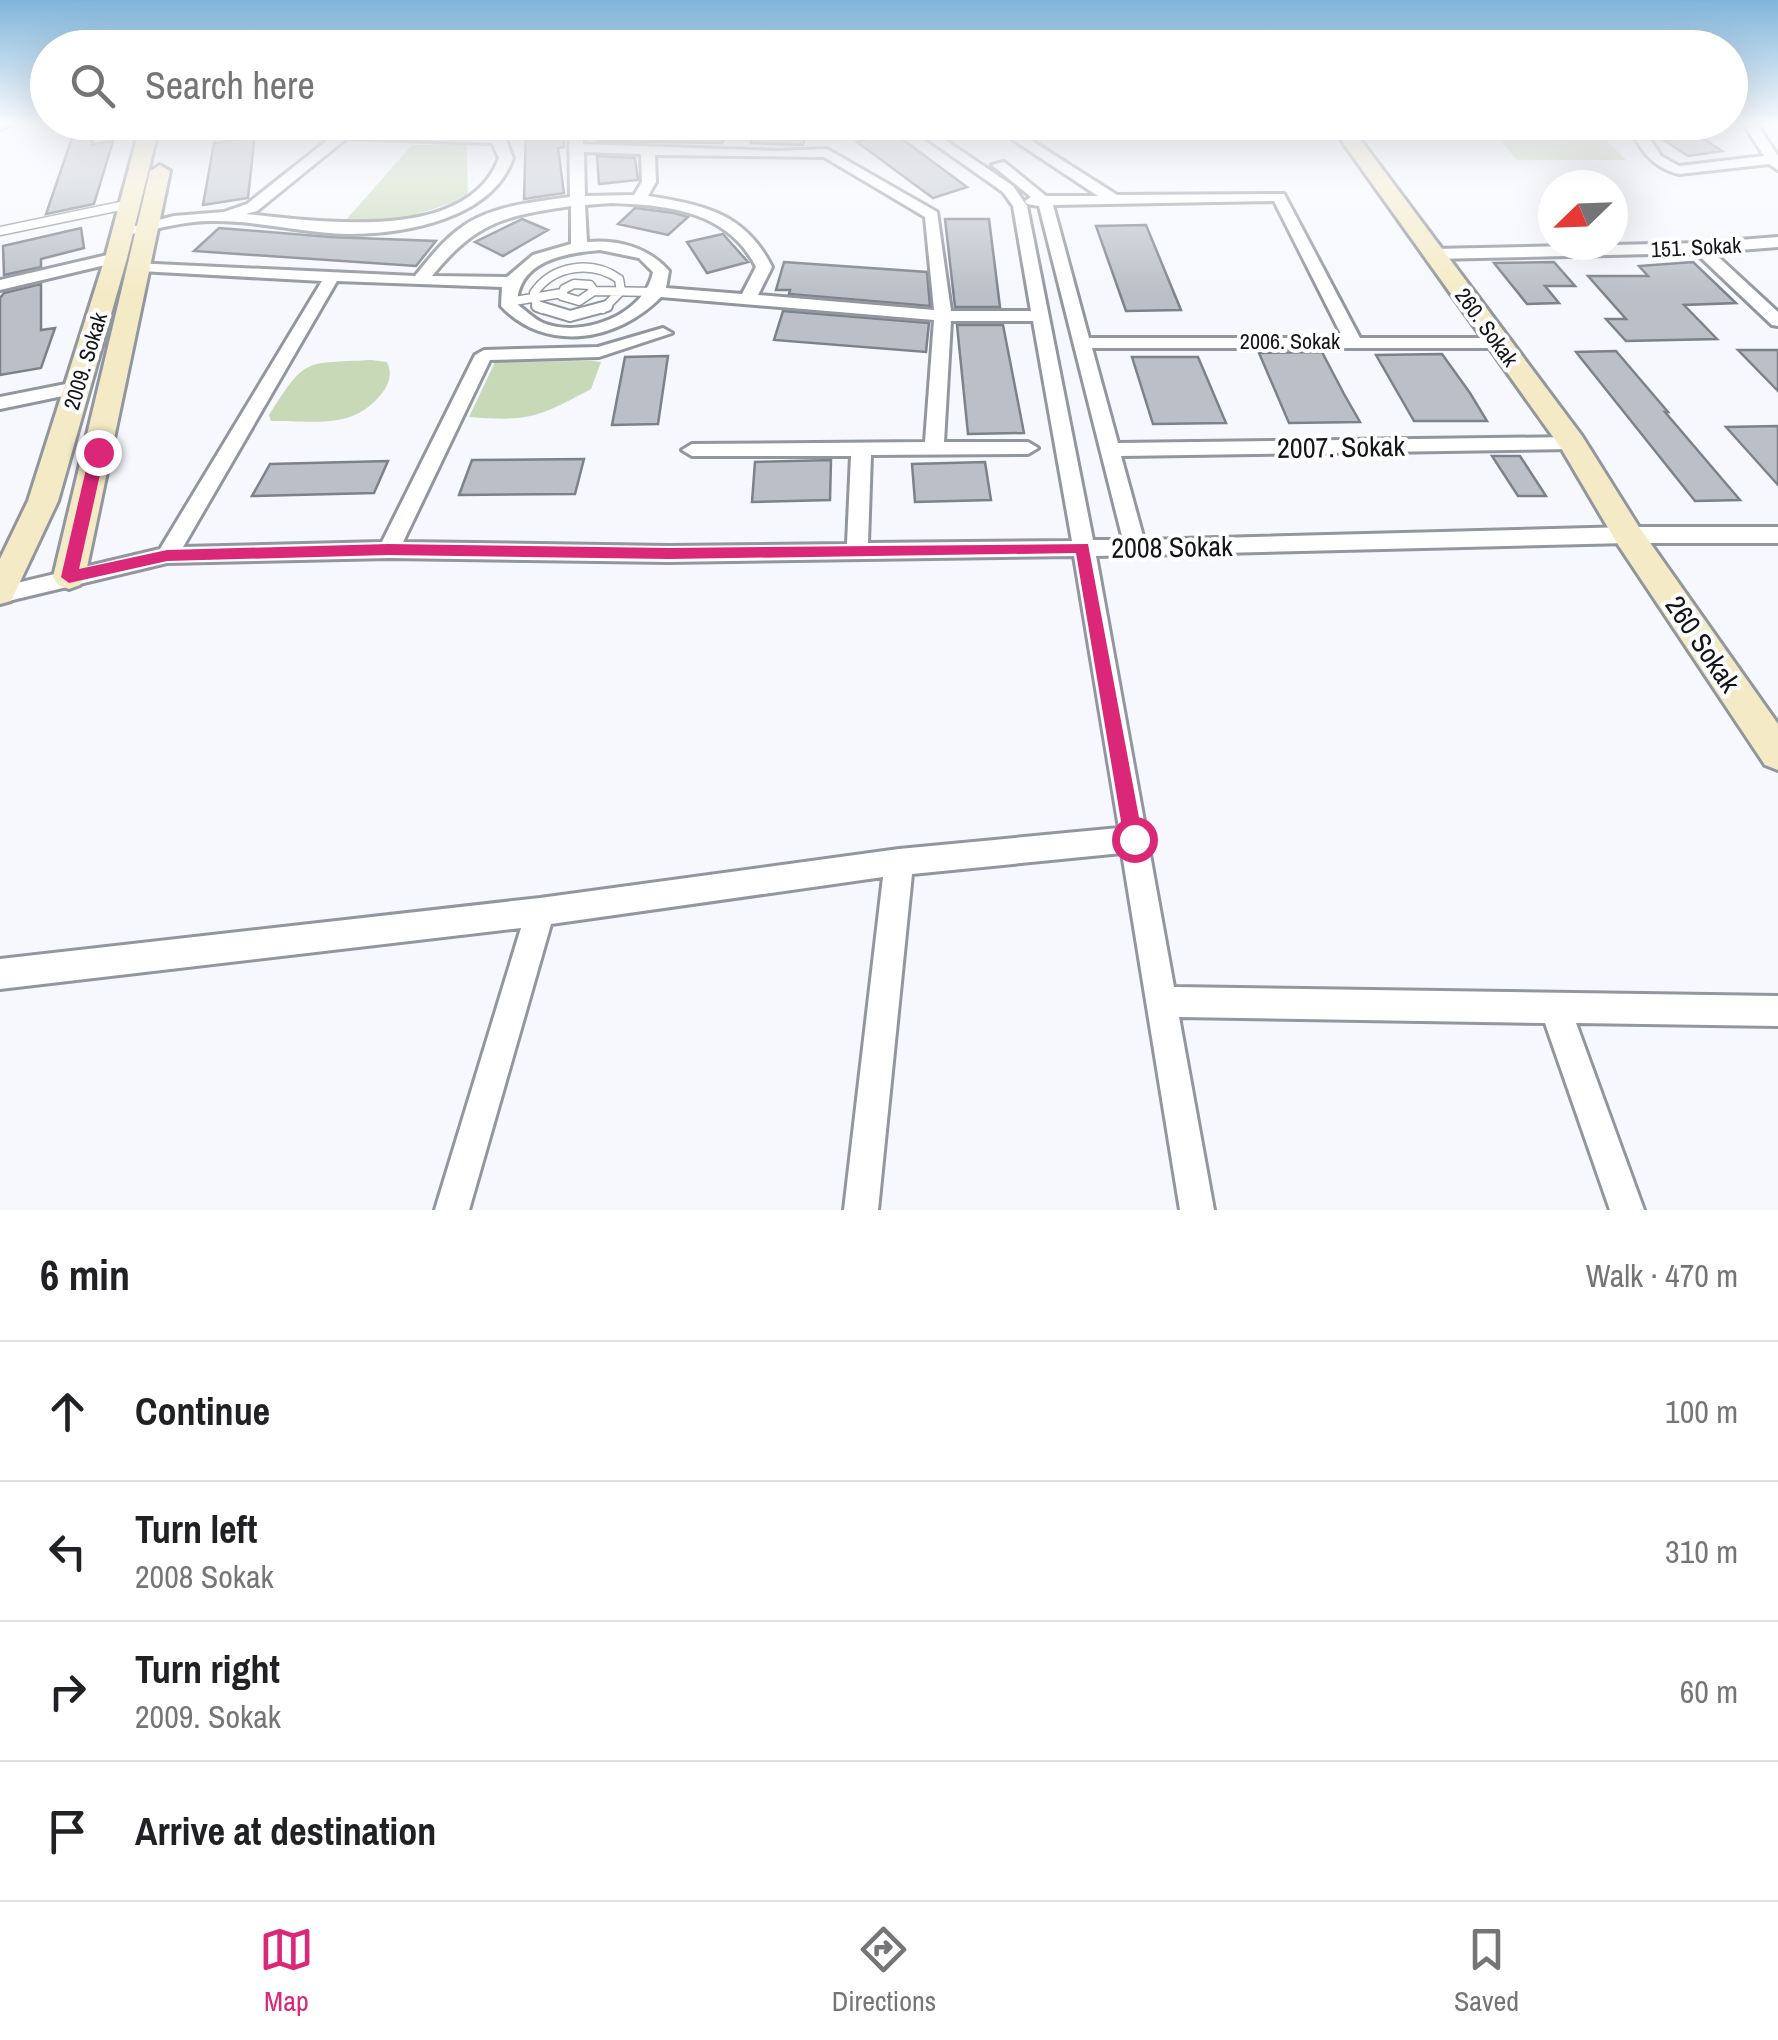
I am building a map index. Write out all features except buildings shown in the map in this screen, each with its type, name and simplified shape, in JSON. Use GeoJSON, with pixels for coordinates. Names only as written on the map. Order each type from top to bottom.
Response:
{"type":"FeatureCollection","features":[{"type":"Feature","properties":{"kind":"street","name":"2009. Sokak"},"geometry":{"type":"LineString","coordinates":[[69,577],[143,179]]}},
{"type":"Feature","properties":{"kind":"street","name":"2009. Sokak"},"geometry":{"type":"LineString","coordinates":[[138,210],[150,179]]}},
{"type":"Feature","properties":{"kind":"street"},"geometry":{"type":"LineString","coordinates":[[215,216],[252,208],[287,179]]}},
{"type":"Feature","properties":{"kind":"street"},"geometry":{"type":"LineString","coordinates":[[138,210],[350,229],[431,216],[472,201],[495,179]]}},
{"type":"Feature","properties":{"kind":"street"},"geometry":{"type":"LineString","coordinates":[[579,179],[579,246]]}},
{"type":"Feature","properties":{"kind":"street"},"geometry":{"type":"LineString","coordinates":[[640,198],[649,179]]}},
{"type":"Feature","properties":{"kind":"street"},"geometry":{"type":"LineString","coordinates":[[878,179],[932,215],[943,316],[934,449]]}},
{"type":"Feature","properties":{"kind":"street"},"geometry":{"type":"LineString","coordinates":[[994,179],[1018,202],[1083,548],[1197,1210]]}},
{"type":"Feature","properties":{"kind":"street"},"geometry":{"type":"LineString","coordinates":[[1020,179],[1044,200],[1135,547]]}},
{"type":"Feature","properties":{"kind":"street"},"geometry":{"type":"LineString","coordinates":[[1080,179],[1112,200]]}},
{"type":"Feature","properties":{"kind":"street","name":"260. Sokak"},"geometry":{"type":"LineString","coordinates":[[1379,179],[1572,443],[1628,534]]}},
{"type":"Feature","properties":{"kind":"street"},"geometry":{"type":"LineString","coordinates":[[1018,202],[1279,197],[1353,341]]}},
{"type":"Feature","properties":{"kind":"street"},"geometry":{"type":"LineString","coordinates":[[419,281],[460,234],[500,217],[579,202],[640,198],[694,209],[745,236],[764,268],[745,302]]}},
{"type":"Feature","properties":{"kind":"street"},"geometry":{"type":"LineString","coordinates":[[431,216],[460,234]]}},
{"type":"Feature","properties":{"kind":"street","name":"151. Sokak"},"geometry":{"type":"LineString","coordinates":[[1433,254],[1700,248],[1778,242]]}},
{"type":"Feature","properties":{"kind":"street"},"geometry":{"type":"LineString","coordinates":[[579,246],[620,246],[651,258],[664,279],[656,297],[618,323],[572,331],[531,325],[517,316],[508,302],[511,282],[531,263],[579,246]]}},
{"type":"Feature","properties":{"kind":"street"},"geometry":{"type":"LineString","coordinates":[[1700,248],[1778,322]]}},
{"type":"Feature","properties":{"kind":"street","name":"2009. Sokak"},"geometry":{"type":"LineString","coordinates":[[0,594],[43,500],[76,388],[128,262]]}},
{"type":"Feature","properties":{"kind":"street"},"geometry":{"type":"LineString","coordinates":[[0,285],[128,262],[419,281],[511,282]]}},
{"type":"Feature","properties":{"kind":"street"},"geometry":{"type":"LineString","coordinates":[[167,555],[333,276]]}},
{"type":"Feature","properties":{"kind":"street"},"geometry":{"type":"LineString","coordinates":[[656,297],[736,297],[745,302],[943,316],[1040,316]]}},
{"type":"Feature","properties":{"kind":"street"},"geometry":{"type":"LineString","coordinates":[[388,550],[484,355],[598,352],[663,333]]}},
{"type":"Feature","properties":{"kind":"street","name":"2006. Sokak"},"geometry":{"type":"LineString","coordinates":[[1082,343],[1498,342]]}},
{"type":"Feature","properties":{"kind":"street"},"geometry":{"type":"LineString","coordinates":[[0,404],[76,388]]}},
{"type":"Feature","properties":{"kind":"street","name":"2007. Sokak"},"geometry":{"type":"LineString","coordinates":[[1110,450],[1572,443]]}},
{"type":"Feature","properties":{"kind":"street"},"geometry":{"type":"LineString","coordinates":[[692,450],[1028,448]]}},
{"type":"Feature","properties":{"kind":"street"},"geometry":{"type":"LineString","coordinates":[[857,550],[861,449]]}},
{"type":"Feature","properties":{"kind":"street","name":"2008 Sokak"},"geometry":{"type":"LineString","coordinates":[[0,594],[167,555],[388,550],[669,554],[1628,534],[1778,535]]}},
{"type":"Feature","properties":{"kind":"street","name":"260 Sokak"},"geometry":{"type":"LineString","coordinates":[[1628,534],[1778,754]]}},
{"type":"Feature","properties":{"kind":"street"},"geometry":{"type":"LineString","coordinates":[[0,974],[540,912],[899,862],[1134,839]]}},
{"type":"Feature","properties":{"kind":"street"},"geometry":{"type":"LineString","coordinates":[[862,1210],[899,862]]}},
{"type":"Feature","properties":{"kind":"street"},"geometry":{"type":"LineString","coordinates":[[452,1210],[540,912]]}},
{"type":"Feature","properties":{"kind":"street"},"geometry":{"type":"LineString","coordinates":[[1161,1002],[1778,1010]]}},
{"type":"Feature","properties":{"kind":"street"},"geometry":{"type":"LineString","coordinates":[[1555,1008],[1628,1210]]}},
{"type":"Feature","properties":{"kind":"lane"},"geometry":{"type":"LineString","coordinates":[[0,231],[138,210]]}},
{"type":"Feature","properties":{"kind":"lane"},"geometry":{"type":"LineString","coordinates":[[533,298],[548,277],[585,267],[612,272],[619,279],[621,292]]}},
{"type":"Feature","properties":{"kind":"lane"},"geometry":{"type":"LineString","coordinates":[[508,302],[562,293],[580,284],[590,285],[594,291]]}},
{"type":"Feature","properties":{"kind":"lane"},"geometry":{"type":"LineString","coordinates":[[562,293],[564,299],[579,302],[594,291],[656,297]]}},
{"type":"Feature","properties":{"kind":"lane"},"geometry":{"type":"LineString","coordinates":[[533,298],[542,310],[572,316],[605,308],[621,292]]}},
{"type":"Feature","properties":{"kind":"green space"},"geometry":{"type":"Polygon","coordinates":[[[382,179],[468,179],[468,198],[395,221],[345,221],[382,179]]]}},
{"type":"Feature","properties":{"kind":"green space"},"geometry":{"type":"Polygon","coordinates":[[[371,360],[387,362],[390,377],[383,392],[359,413],[333,421],[271,421],[269,415],[291,382],[309,367],[371,360]]]}},
{"type":"Feature","properties":{"kind":"green space"},"geometry":{"type":"Polygon","coordinates":[[[495,362],[601,362],[591,389],[558,406],[520,418],[469,417],[495,362]]]}},
{"type":"Feature","properties":{"kind":"route"},"geometry":{"type":"LineString","coordinates":[[98,452],[69,577],[167,555],[388,550],[669,554],[1083,548],[1134,839]]}}]}
